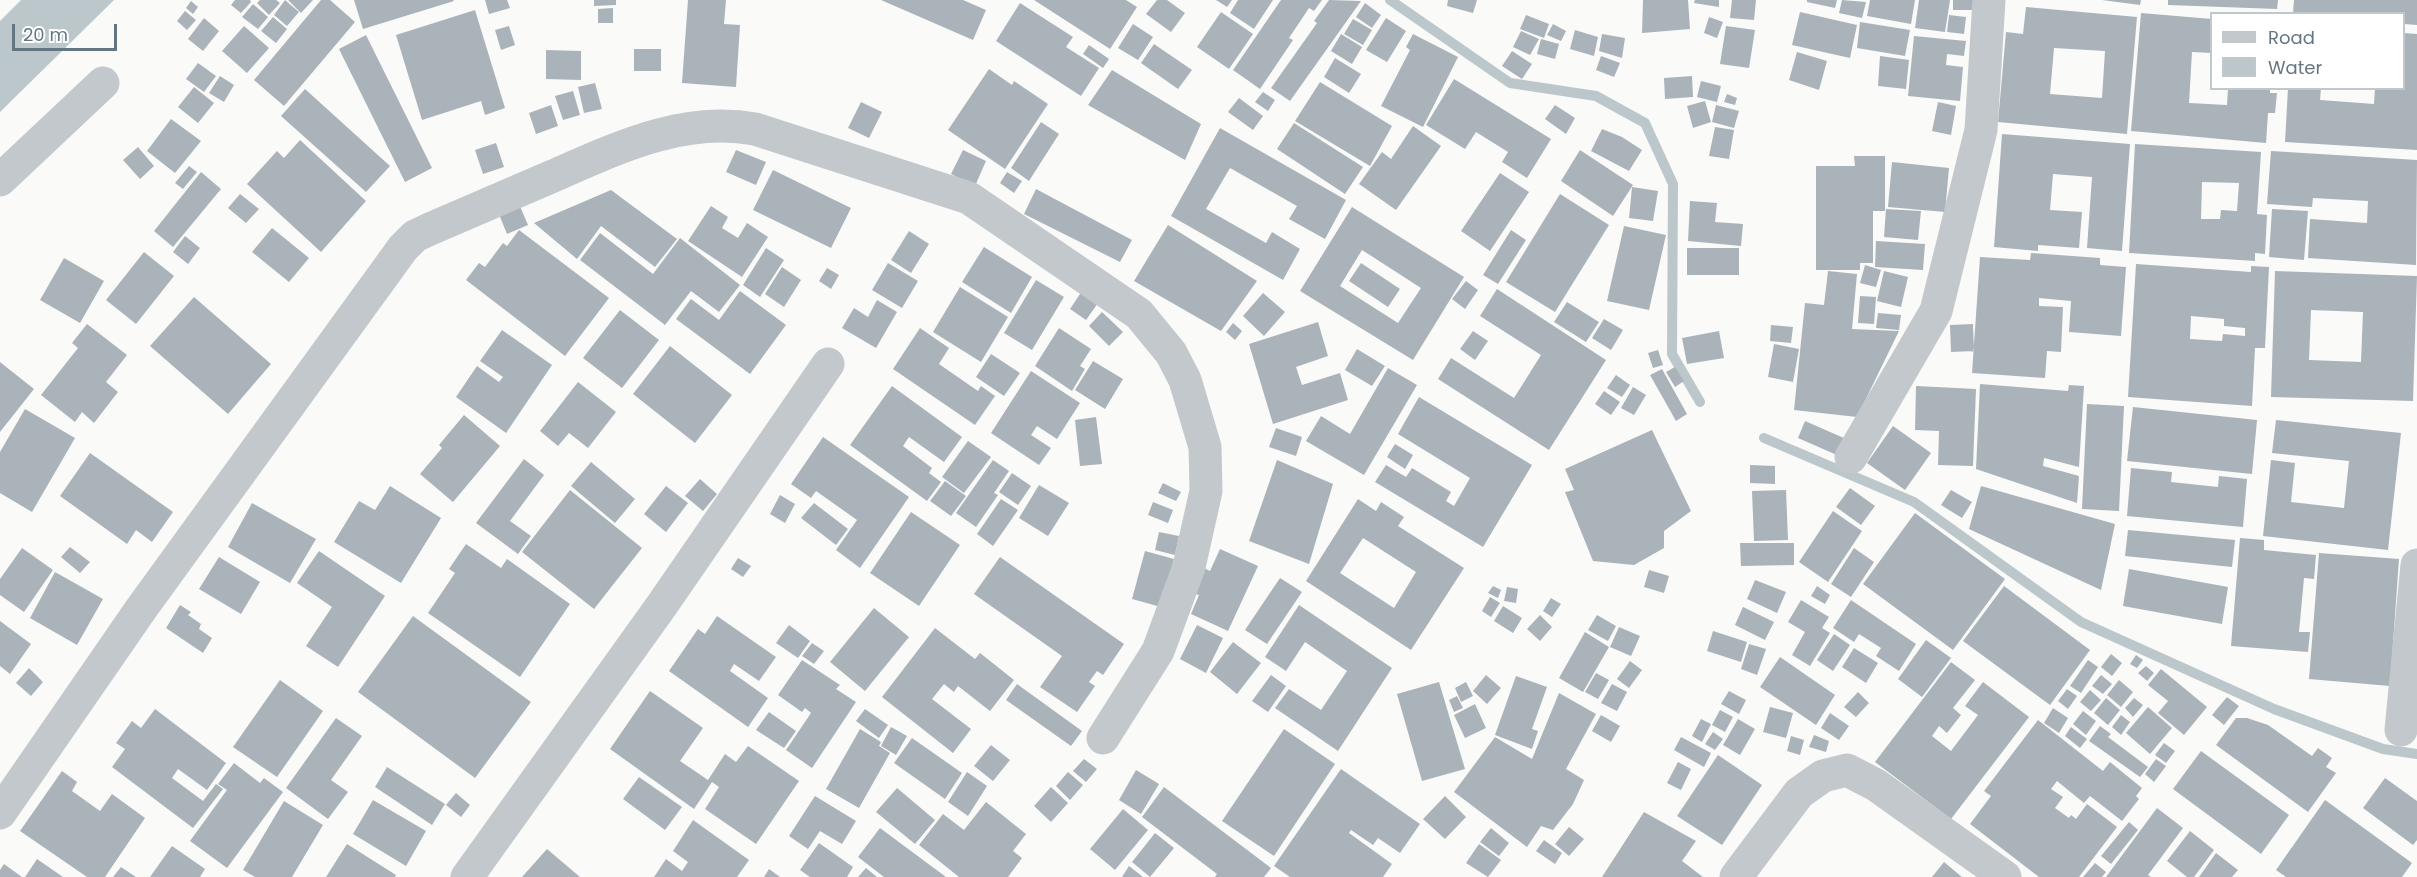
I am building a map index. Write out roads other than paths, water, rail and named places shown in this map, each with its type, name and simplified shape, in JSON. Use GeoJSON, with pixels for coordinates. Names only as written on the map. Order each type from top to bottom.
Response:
{"type":"FeatureCollection","features":[{"type":"Feature","properties":{"kind":"street"},"geometry":{"type":"LineString","coordinates":[[1851,457],[1936,310],[1981,130],[1989,0]]}},
{"type":"Feature","properties":{"kind":"street"},"geometry":{"type":"LineString","coordinates":[[0,180],[103,83]]}},
{"type":"Feature","properties":{"kind":"street"},"geometry":{"type":"LineString","coordinates":[[0,813],[148,600],[403,248],[415,236],[633,141],[694,126],[730,124],[755,129],[969,198],[1139,314],[1171,352],[1185,380],[1205,447],[1206,491],[1189,567],[1158,651],[1103,738]]}},
{"type":"Feature","properties":{"kind":"street"},"geometry":{"type":"LineString","coordinates":[[467,877],[669,595],[828,364]]}},
{"type":"Feature","properties":{"kind":"street"},"geometry":{"type":"LineString","coordinates":[[2401,730],[2417,565]]}},
{"type":"Feature","properties":{"kind":"street"},"geometry":{"type":"LineString","coordinates":[[1736,877],[1799,794],[1823,776],[1848,770],[1876,785],[2005,877]]}},
{"type":"Feature","properties":{"kind":"water"},"geometry":{"type":"Polygon","coordinates":[[[21,0],[114,0],[0,112],[0,21],[21,0]]]}},
{"type":"Feature","properties":{"kind":"waterway"},"geometry":{"type":"LineString","coordinates":[[1390,0],[1510,83],[1596,96],[1645,123],[1673,184],[1672,354],[1700,402]]}},
{"type":"Feature","properties":{"kind":"waterway"},"geometry":{"type":"LineString","coordinates":[[1764,438],[1914,502],[2081,622],[2274,709],[2383,749],[2417,754]]}}]}
